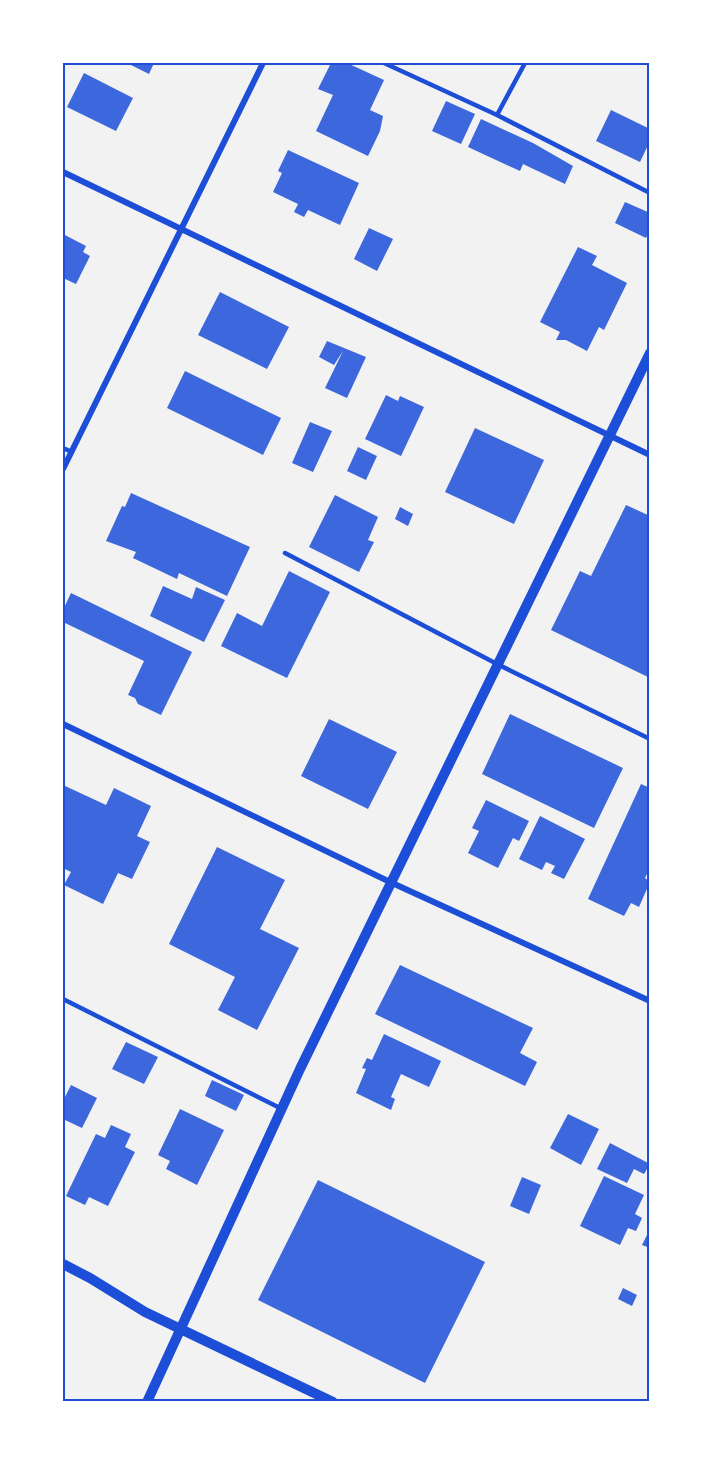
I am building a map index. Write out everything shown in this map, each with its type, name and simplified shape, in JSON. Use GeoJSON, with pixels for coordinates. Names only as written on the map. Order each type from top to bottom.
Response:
{"type":"FeatureCollection","features":[{"type":"Feature","properties":{"kind":"street"},"geometry":{"type":"LineString","coordinates":[[63,470],[263,63]]}},
{"type":"Feature","properties":{"kind":"street"},"geometry":{"type":"LineString","coordinates":[[63,172],[650,455]]}},
{"type":"Feature","properties":{"kind":"street"},"geometry":{"type":"LineString","coordinates":[[147,1402],[390,882],[650,353]]}},
{"type":"Feature","properties":{"kind":"street"},"geometry":{"type":"LineString","coordinates":[[63,724],[390,882],[650,1001]]}},
{"type":"Feature","properties":{"kind":"street"},"geometry":{"type":"LineString","coordinates":[[63,1264],[145,1312],[333,1402]]}},
{"type":"Feature","properties":{"kind":"lane"},"geometry":{"type":"LineString","coordinates":[[384,63],[497,115],[650,193]]}},
{"type":"Feature","properties":{"kind":"lane"},"geometry":{"type":"LineString","coordinates":[[497,115],[525,63]]}},
{"type":"Feature","properties":{"kind":"lane"},"geometry":{"type":"LineString","coordinates":[[63,448],[72,452]]}},
{"type":"Feature","properties":{"kind":"lane"},"geometry":{"type":"LineString","coordinates":[[285,553],[497,664],[650,739]]}},
{"type":"Feature","properties":{"kind":"lane"},"geometry":{"type":"LineString","coordinates":[[63,999],[282,1109]]}},
{"type":"Feature","properties":{"kind":"building"},"geometry":{"type":"Polygon","coordinates":[[[127,63],[154,63],[149,74],[127,63]]]}},
{"type":"Feature","properties":{"kind":"building"},"geometry":{"type":"Polygon","coordinates":[[[331,63],[347,63],[384,80],[370,110],[383,116],[380,131],[368,156],[316,131],[333,95],[318,89],[331,63]]]}},
{"type":"Feature","properties":{"kind":"building"},"geometry":{"type":"Polygon","coordinates":[[[84,73],[133,98],[116,131],[67,107],[84,73]]]}},
{"type":"Feature","properties":{"kind":"building"},"geometry":{"type":"Polygon","coordinates":[[[446,101],[475,114],[461,144],[432,131],[446,101]]]}},
{"type":"Feature","properties":{"kind":"building"},"geometry":{"type":"Polygon","coordinates":[[[611,110],[650,129],[650,141],[640,162],[596,141],[611,110]]]}},
{"type":"Feature","properties":{"kind":"building"},"geometry":{"type":"Polygon","coordinates":[[[481,119],[533,143],[573,166],[565,184],[523,164],[520,171],[468,147],[481,119]]]}},
{"type":"Feature","properties":{"kind":"building"},"geometry":{"type":"Polygon","coordinates":[[[288,150],[359,183],[340,225],[308,210],[304,217],[294,212],[298,204],[273,192],[282,173],[278,171],[288,150]]]}},
{"type":"Feature","properties":{"kind":"building"},"geometry":{"type":"Polygon","coordinates":[[[625,202],[650,213],[650,230],[646,238],[615,223],[625,202]]]}},
{"type":"Feature","properties":{"kind":"building"},"geometry":{"type":"Polygon","coordinates":[[[369,228],[393,239],[377,271],[354,259],[369,228]]]}},
{"type":"Feature","properties":{"kind":"building"},"geometry":{"type":"Polygon","coordinates":[[[63,234],[86,246],[83,252],[90,256],[76,284],[63,278],[63,234]]]}},
{"type":"Feature","properties":{"kind":"building"},"geometry":{"type":"Polygon","coordinates":[[[578,247],[597,256],[592,265],[627,283],[604,330],[599,327],[587,351],[566,340],[556,340],[560,332],[540,322],[578,247]]]}},
{"type":"Feature","properties":{"kind":"building"},"geometry":{"type":"Polygon","coordinates":[[[220,292],[289,327],[267,369],[198,335],[220,292]]]}},
{"type":"Feature","properties":{"kind":"building"},"geometry":{"type":"Polygon","coordinates":[[[327,341],[366,357],[347,398],[325,388],[343,351],[334,365],[319,357],[327,341]]]}},
{"type":"Feature","properties":{"kind":"building"},"geometry":{"type":"Polygon","coordinates":[[[185,371],[281,418],[263,455],[167,408],[185,371]]]}},
{"type":"Feature","properties":{"kind":"building"},"geometry":{"type":"Polygon","coordinates":[[[386,395],[398,401],[400,396],[424,407],[401,456],[365,439],[386,395]]]}},
{"type":"Feature","properties":{"kind":"building"},"geometry":{"type":"Polygon","coordinates":[[[310,422],[332,431],[313,472],[292,463],[310,422]]]}},
{"type":"Feature","properties":{"kind":"building"},"geometry":{"type":"Polygon","coordinates":[[[475,428],[544,460],[514,524],[445,492],[475,428]]]}},
{"type":"Feature","properties":{"kind":"building"},"geometry":{"type":"Polygon","coordinates":[[[358,447],[377,456],[366,480],[347,471],[358,447]]]}},
{"type":"Feature","properties":{"kind":"building"},"geometry":{"type":"Polygon","coordinates":[[[131,493],[250,547],[227,596],[179,573],[177,579],[133,558],[136,552],[106,541],[122,506],[125,507],[131,493]]]}},
{"type":"Feature","properties":{"kind":"building"},"geometry":{"type":"Polygon","coordinates":[[[335,495],[378,517],[368,540],[374,542],[359,572],[309,547],[335,495]]]}},
{"type":"Feature","properties":{"kind":"building"},"geometry":{"type":"Polygon","coordinates":[[[626,505],[650,516],[650,678],[551,630],[580,571],[591,576],[626,505]]]}},
{"type":"Feature","properties":{"kind":"building"},"geometry":{"type":"Polygon","coordinates":[[[400,507],[413,514],[408,526],[395,519],[400,507]]]}},
{"type":"Feature","properties":{"kind":"building"},"geometry":{"type":"Polygon","coordinates":[[[289,571],[330,592],[287,678],[221,646],[237,613],[262,626],[289,571]]]}},
{"type":"Feature","properties":{"kind":"building"},"geometry":{"type":"Polygon","coordinates":[[[163,586],[192,599],[196,587],[225,600],[204,642],[150,616],[163,586]]]}},
{"type":"Feature","properties":{"kind":"building"},"geometry":{"type":"Polygon","coordinates":[[[71,593],[192,652],[161,715],[138,704],[135,698],[128,695],[144,661],[63,622],[63,610],[71,593]]]}},
{"type":"Feature","properties":{"kind":"building"},"geometry":{"type":"Polygon","coordinates":[[[510,714],[623,768],[594,828],[482,774],[510,714]]]}},
{"type":"Feature","properties":{"kind":"building"},"geometry":{"type":"Polygon","coordinates":[[[329,719],[397,752],[368,809],[301,776],[329,719]]]}},
{"type":"Feature","properties":{"kind":"building"},"geometry":{"type":"Polygon","coordinates":[[[641,784],[650,788],[650,868],[645,878],[650,882],[639,907],[631,903],[624,916],[588,899],[641,784]]]}},
{"type":"Feature","properties":{"kind":"building"},"geometry":{"type":"Polygon","coordinates":[[[63,785],[106,805],[114,788],[151,806],[137,836],[150,842],[132,879],[118,873],[103,904],[64,885],[71,872],[63,868],[63,785]]]}},
{"type":"Feature","properties":{"kind":"building"},"geometry":{"type":"Polygon","coordinates":[[[486,800],[529,821],[519,841],[513,838],[498,868],[468,853],[479,831],[472,828],[486,800]]]}},
{"type":"Feature","properties":{"kind":"building"},"geometry":{"type":"Polygon","coordinates":[[[540,816],[585,839],[564,879],[551,873],[555,866],[546,862],[542,870],[519,859],[540,816]]]}},
{"type":"Feature","properties":{"kind":"building"},"geometry":{"type":"Polygon","coordinates":[[[217,847],[285,880],[260,929],[299,948],[257,1030],[218,1010],[235,977],[169,944],[217,847]]]}},
{"type":"Feature","properties":{"kind":"building"},"geometry":{"type":"Polygon","coordinates":[[[400,965],[533,1028],[520,1053],[537,1062],[525,1086],[375,1014],[400,965]]]}},
{"type":"Feature","properties":{"kind":"building"},"geometry":{"type":"Polygon","coordinates":[[[384,1034],[441,1061],[429,1087],[401,1074],[391,1097],[395,1099],[391,1110],[356,1093],[366,1069],[362,1068],[367,1058],[372,1060],[384,1034]]]}},
{"type":"Feature","properties":{"kind":"building"},"geometry":{"type":"Polygon","coordinates":[[[126,1042],[158,1057],[144,1084],[112,1069],[126,1042]]]}},
{"type":"Feature","properties":{"kind":"building"},"geometry":{"type":"Polygon","coordinates":[[[212,1080],[244,1095],[236,1111],[205,1096],[212,1080]]]}},
{"type":"Feature","properties":{"kind":"building"},"geometry":{"type":"Polygon","coordinates":[[[71,1085],[97,1098],[82,1128],[63,1119],[63,1101],[71,1085]]]}},
{"type":"Feature","properties":{"kind":"building"},"geometry":{"type":"Polygon","coordinates":[[[180,1109],[224,1130],[197,1185],[166,1169],[170,1161],[158,1155],[180,1109]]]}},
{"type":"Feature","properties":{"kind":"building"},"geometry":{"type":"Polygon","coordinates":[[[568,1114],[599,1129],[581,1165],[550,1148],[568,1114]]]}},
{"type":"Feature","properties":{"kind":"building"},"geometry":{"type":"Polygon","coordinates":[[[111,1125],[131,1134],[125,1147],[135,1152],[108,1206],[89,1197],[85,1205],[66,1196],[96,1134],[105,1138],[111,1125]]]}},
{"type":"Feature","properties":{"kind":"building"},"geometry":{"type":"Polygon","coordinates":[[[610,1143],[650,1164],[644,1174],[634,1169],[627,1183],[597,1169],[610,1143]]]}},
{"type":"Feature","properties":{"kind":"building"},"geometry":{"type":"Polygon","coordinates":[[[604,1176],[644,1195],[635,1214],[642,1218],[636,1231],[628,1228],[620,1245],[580,1226],[604,1176]]]}},
{"type":"Feature","properties":{"kind":"building"},"geometry":{"type":"Polygon","coordinates":[[[522,1177],[541,1185],[529,1214],[510,1206],[522,1177]]]}},
{"type":"Feature","properties":{"kind":"building"},"geometry":{"type":"Polygon","coordinates":[[[318,1180],[485,1262],[425,1383],[258,1300],[318,1180]]]}},
{"type":"Feature","properties":{"kind":"building"},"geometry":{"type":"Polygon","coordinates":[[[650,1229],[650,1248],[642,1245],[650,1229]]]}},
{"type":"Feature","properties":{"kind":"building"},"geometry":{"type":"Polygon","coordinates":[[[623,1288],[637,1295],[632,1306],[618,1299],[623,1288]]]}}]}
